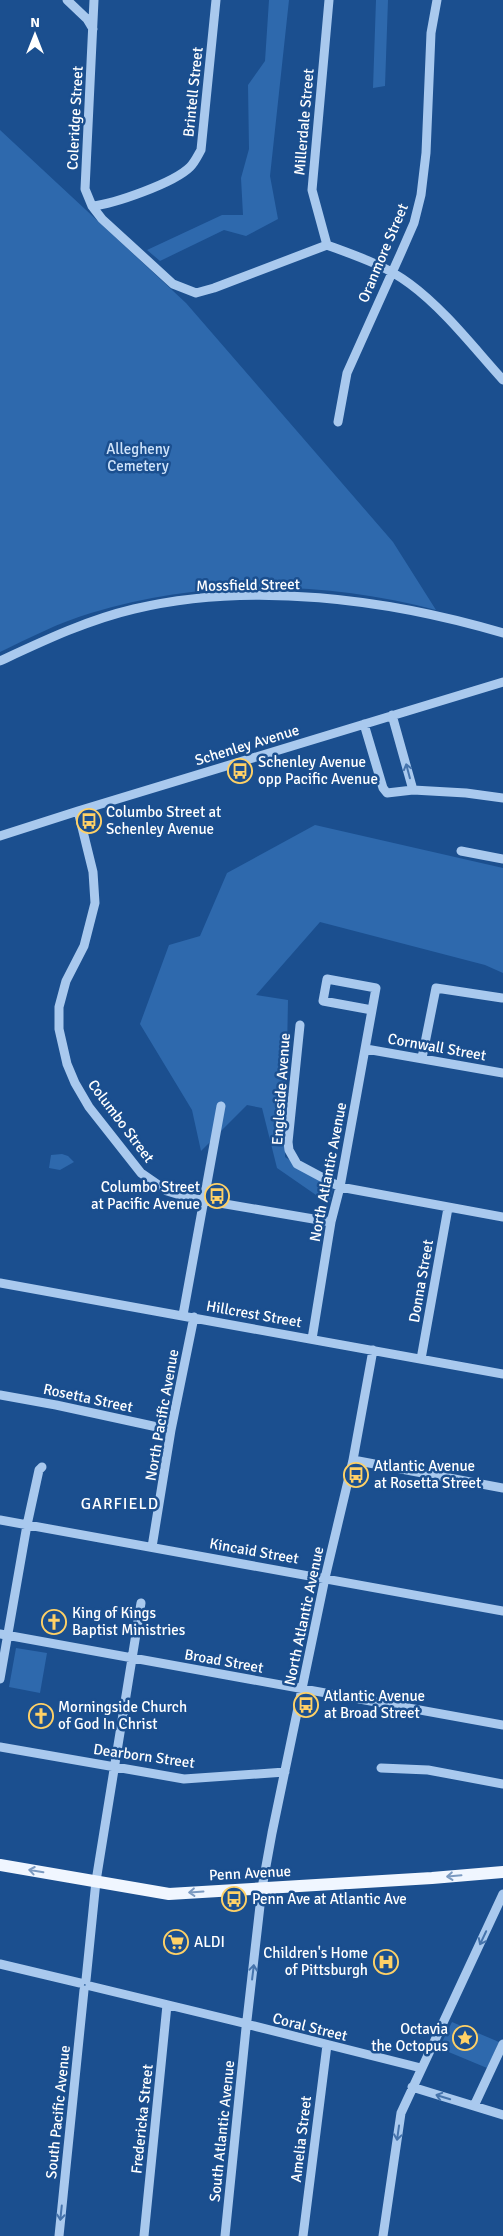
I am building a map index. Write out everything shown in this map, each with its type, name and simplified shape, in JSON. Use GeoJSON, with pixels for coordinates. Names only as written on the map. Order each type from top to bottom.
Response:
{"type":"FeatureCollection","features":[{"type":"Feature","properties":{"kind":"main road","name":"Penn Avenue"},"geometry":{"type":"LineString","coordinates":[[0,1866],[169,1894],[503,1872]]}},
{"type":"Feature","properties":{"kind":"street"},"geometry":{"type":"LineString","coordinates":[[66,0],[87,19],[93,30]]}},
{"type":"Feature","properties":{"kind":"street","name":"Coleridge Street"},"geometry":{"type":"LineString","coordinates":[[92,206],[85,189],[94,0]]}},
{"type":"Feature","properties":{"kind":"street","name":"Brintell Street"},"geometry":{"type":"LineString","coordinates":[[92,206],[106,205],[176,178],[191,166],[201,150],[216,0]]}},
{"type":"Feature","properties":{"kind":"street","name":"Millerdale Street"},"geometry":{"type":"LineString","coordinates":[[327,245],[312,190],[329,0]]}},
{"type":"Feature","properties":{"kind":"street","name":"Oranmore Street"},"geometry":{"type":"LineString","coordinates":[[338,422],[347,373],[414,223],[421,195],[426,153],[431,33],[437,0]]}},
{"type":"Feature","properties":{"kind":"street"},"geometry":{"type":"LineString","coordinates":[[92,206],[102,220],[173,284],[196,293],[327,245],[376,263],[410,284],[433,304],[503,380]]}},
{"type":"Feature","properties":{"kind":"street","name":"Mossfield Street"},"geometry":{"type":"LineString","coordinates":[[0,661],[92,622],[133,609],[216,596],[275,596],[358,602],[404,610],[503,633]]}},
{"type":"Feature","properties":{"kind":"street","name":"Schenley Avenue"},"geometry":{"type":"LineString","coordinates":[[0,836],[503,682]]}},
{"type":"Feature","properties":{"kind":"street"},"geometry":{"type":"LineString","coordinates":[[392,715],[413,790]]}},
{"type":"Feature","properties":{"kind":"street"},"geometry":{"type":"LineString","coordinates":[[364,724],[383,788],[387,793],[413,790],[466,793],[503,798]]}},
{"type":"Feature","properties":{"kind":"street","name":"Columbo Street"},"geometry":{"type":"LineString","coordinates":[[78,811],[93,872],[95,903],[84,946],[66,981],[59,1007],[59,1029],[67,1064],[75,1083],[89,1107],[142,1173],[166,1191],[205,1200],[331,1222]]}},
{"type":"Feature","properties":{"kind":"street"},"geometry":{"type":"LineString","coordinates":[[460,851],[503,859]]}},
{"type":"Feature","properties":{"kind":"street","name":"North Atlantic Avenue"},"geometry":{"type":"LineString","coordinates":[[312,1339],[331,1222],[340,1187],[376,988],[327,980],[323,1001],[372,1010]]}},
{"type":"Feature","properties":{"kind":"street"},"geometry":{"type":"LineString","coordinates":[[422,1058],[436,988],[502,998]]}},
{"type":"Feature","properties":{"kind":"street","name":"Engleside Avenue"},"geometry":{"type":"LineString","coordinates":[[300,1024],[289,1150],[297,1164],[340,1187]]}},
{"type":"Feature","properties":{"kind":"street","name":"Cornwall Street"},"geometry":{"type":"LineString","coordinates":[[366,1049],[503,1073]]}},
{"type":"Feature","properties":{"kind":"street"},"geometry":{"type":"LineString","coordinates":[[183,1315],[221,1106]]}},
{"type":"Feature","properties":{"kind":"street"},"geometry":{"type":"LineString","coordinates":[[340,1187],[503,1217]]}},
{"type":"Feature","properties":{"kind":"street","name":"Donna Street"},"geometry":{"type":"LineString","coordinates":[[421,1359],[448,1208]]}},
{"type":"Feature","properties":{"kind":"street","name":"Hillcrest Street"},"geometry":{"type":"LineString","coordinates":[[0,1282],[503,1374]]}},
{"type":"Feature","properties":{"kind":"street","name":"North Pacific Avenue"},"geometry":{"type":"LineString","coordinates":[[152,1547],[171,1430],[194,1317]]}},
{"type":"Feature","properties":{"kind":"street","name":"North Atlantic Avenue"},"geometry":{"type":"LineString","coordinates":[[262,1888],[325,1578],[352,1460],[373,1350]]}},
{"type":"Feature","properties":{"kind":"street","name":"Rosetta Street"},"geometry":{"type":"LineString","coordinates":[[0,1395],[56,1404],[171,1430]]}},
{"type":"Feature","properties":{"kind":"street"},"geometry":{"type":"LineString","coordinates":[[352,1460],[503,1488]]}},
{"type":"Feature","properties":{"kind":"street"},"geometry":{"type":"LineString","coordinates":[[0,1679],[4,1635],[39,1470],[42,1467]]}},
{"type":"Feature","properties":{"kind":"street","name":"Kincaid Street"},"geometry":{"type":"LineString","coordinates":[[0,1520],[503,1611]]}},
{"type":"Feature","properties":{"kind":"street"},"geometry":{"type":"LineString","coordinates":[[96,1881],[141,1603]]}},
{"type":"Feature","properties":{"kind":"street","name":"Broad Street"},"geometry":{"type":"LineString","coordinates":[[4,1635],[503,1725]]}},
{"type":"Feature","properties":{"kind":"street","name":"Dearborn Street"},"geometry":{"type":"LineString","coordinates":[[0,1747],[184,1779],[285,1772]]}},
{"type":"Feature","properties":{"kind":"street"},"geometry":{"type":"LineString","coordinates":[[381,1768],[428,1770],[503,1784]]}},
{"type":"Feature","properties":{"kind":"street","name":"South Pacific Avenue"},"geometry":{"type":"LineString","coordinates":[[59,2236],[96,1881]]}},
{"type":"Feature","properties":{"kind":"street","name":"South Atlantic Avenue"},"geometry":{"type":"LineString","coordinates":[[225,2236],[262,1888]]}},
{"type":"Feature","properties":{"kind":"street"},"geometry":{"type":"LineString","coordinates":[[383,2236],[400,2113],[503,1894]]}},
{"type":"Feature","properties":{"kind":"street","name":"Coral Street"},"geometry":{"type":"LineString","coordinates":[[0,1964],[421,2068]]}},
{"type":"Feature","properties":{"kind":"street","name":"Fredericka Street"},"geometry":{"type":"LineString","coordinates":[[144,2236],[167,2005]]}},
{"type":"Feature","properties":{"kind":"street"},"geometry":{"type":"LineString","coordinates":[[474,2106],[503,2044]]}},
{"type":"Feature","properties":{"kind":"street","name":"Amelia Street"},"geometry":{"type":"LineString","coordinates":[[303,2236],[327,2045]]}},
{"type":"Feature","properties":{"kind":"street"},"geometry":{"type":"LineString","coordinates":[[412,2087],[503,2115]]}},
{"type":"Feature","properties":{"kind":"green space"},"geometry":{"type":"Polygon","coordinates":[[[269,0],[289,0],[270,176],[278,219],[246,236],[224,230],[160,261],[147,250],[222,215],[243,215],[241,178],[249,149],[248,85],[265,61],[269,0]]]}},
{"type":"Feature","properties":{"kind":"green space"},"geometry":{"type":"Polygon","coordinates":[[[376,0],[388,0],[385,86],[373,88],[376,0]]]}},
{"type":"Feature","properties":{"kind":"green space","name":"Allegheny Cemetery"},"geometry":{"type":"Polygon","coordinates":[[[0,130],[186,303],[393,542],[436,610],[350,593],[307,589],[220,589],[176,594],[133,602],[91,613],[56,626],[0,652],[0,130]]]}},
{"type":"Feature","properties":{"kind":"green space"},"geometry":{"type":"Polygon","coordinates":[[[315,825],[503,868],[503,973],[485,965],[320,922],[256,995],[288,1000],[285,1157],[333,1188],[329,1204],[277,1168],[262,1108],[247,1105],[201,1151],[192,1110],[140,1024],[169,945],[200,936],[227,873],[315,825]]]}},
{"type":"Feature","properties":{"kind":"green space"},"geometry":{"type":"Polygon","coordinates":[[[62,1154],[68,1156],[74,1162],[60,1170],[49,1168],[51,1155],[62,1154]]]}},
{"type":"Feature","properties":{"kind":"green space"},"geometry":{"type":"Polygon","coordinates":[[[16,1648],[47,1653],[40,1693],[9,1687],[16,1648]]]}},
{"type":"Feature","properties":{"kind":"green space"},"geometry":{"type":"Polygon","coordinates":[[[452,2022],[499,2042],[487,2068],[439,2048],[452,2022]]]}},
{"type":"Feature","properties":{"kind":"place","name":"Schenley Avenue opp Pacific Avenue"},"geometry":{"type":"Point","coordinates":[240,771]}},
{"type":"Feature","properties":{"kind":"place","name":"Columbo Street at Schenley Avenue"},"geometry":{"type":"Point","coordinates":[89,821]}},
{"type":"Feature","properties":{"kind":"place","name":"Columbo Street at Pacific Avenue"},"geometry":{"type":"Point","coordinates":[217,1196]}},
{"type":"Feature","properties":{"kind":"place","name":"Atlantic Avenue at Rosetta Street"},"geometry":{"type":"Point","coordinates":[356,1475]}},
{"type":"Feature","properties":{"kind":"place","name":"King of Kings Baptist Ministries"},"geometry":{"type":"Point","coordinates":[54,1622]}},
{"type":"Feature","properties":{"kind":"place","name":"Atlantic Avenue at Broad Street"},"geometry":{"type":"Point","coordinates":[306,1705]}},
{"type":"Feature","properties":{"kind":"place","name":"Morningside Church of God In Christ"},"geometry":{"type":"Point","coordinates":[41,1716]}},
{"type":"Feature","properties":{"kind":"place","name":"Penn Ave at Atlantic Ave"},"geometry":{"type":"Point","coordinates":[234,1899]}},
{"type":"Feature","properties":{"kind":"place","name":"ALDI"},"geometry":{"type":"Point","coordinates":[176,1942]}},
{"type":"Feature","properties":{"kind":"place","name":"Children's Home of Pittsburgh"},"geometry":{"type":"Point","coordinates":[386,1962]}},
{"type":"Feature","properties":{"kind":"place","name":"Octavia the Octopus"},"geometry":{"type":"Point","coordinates":[465,2038]}},
{"type":"Feature","properties":{"kind":"district","name":"GARFIELD"},"geometry":{"type":"Point","coordinates":[120,1503]}}]}
